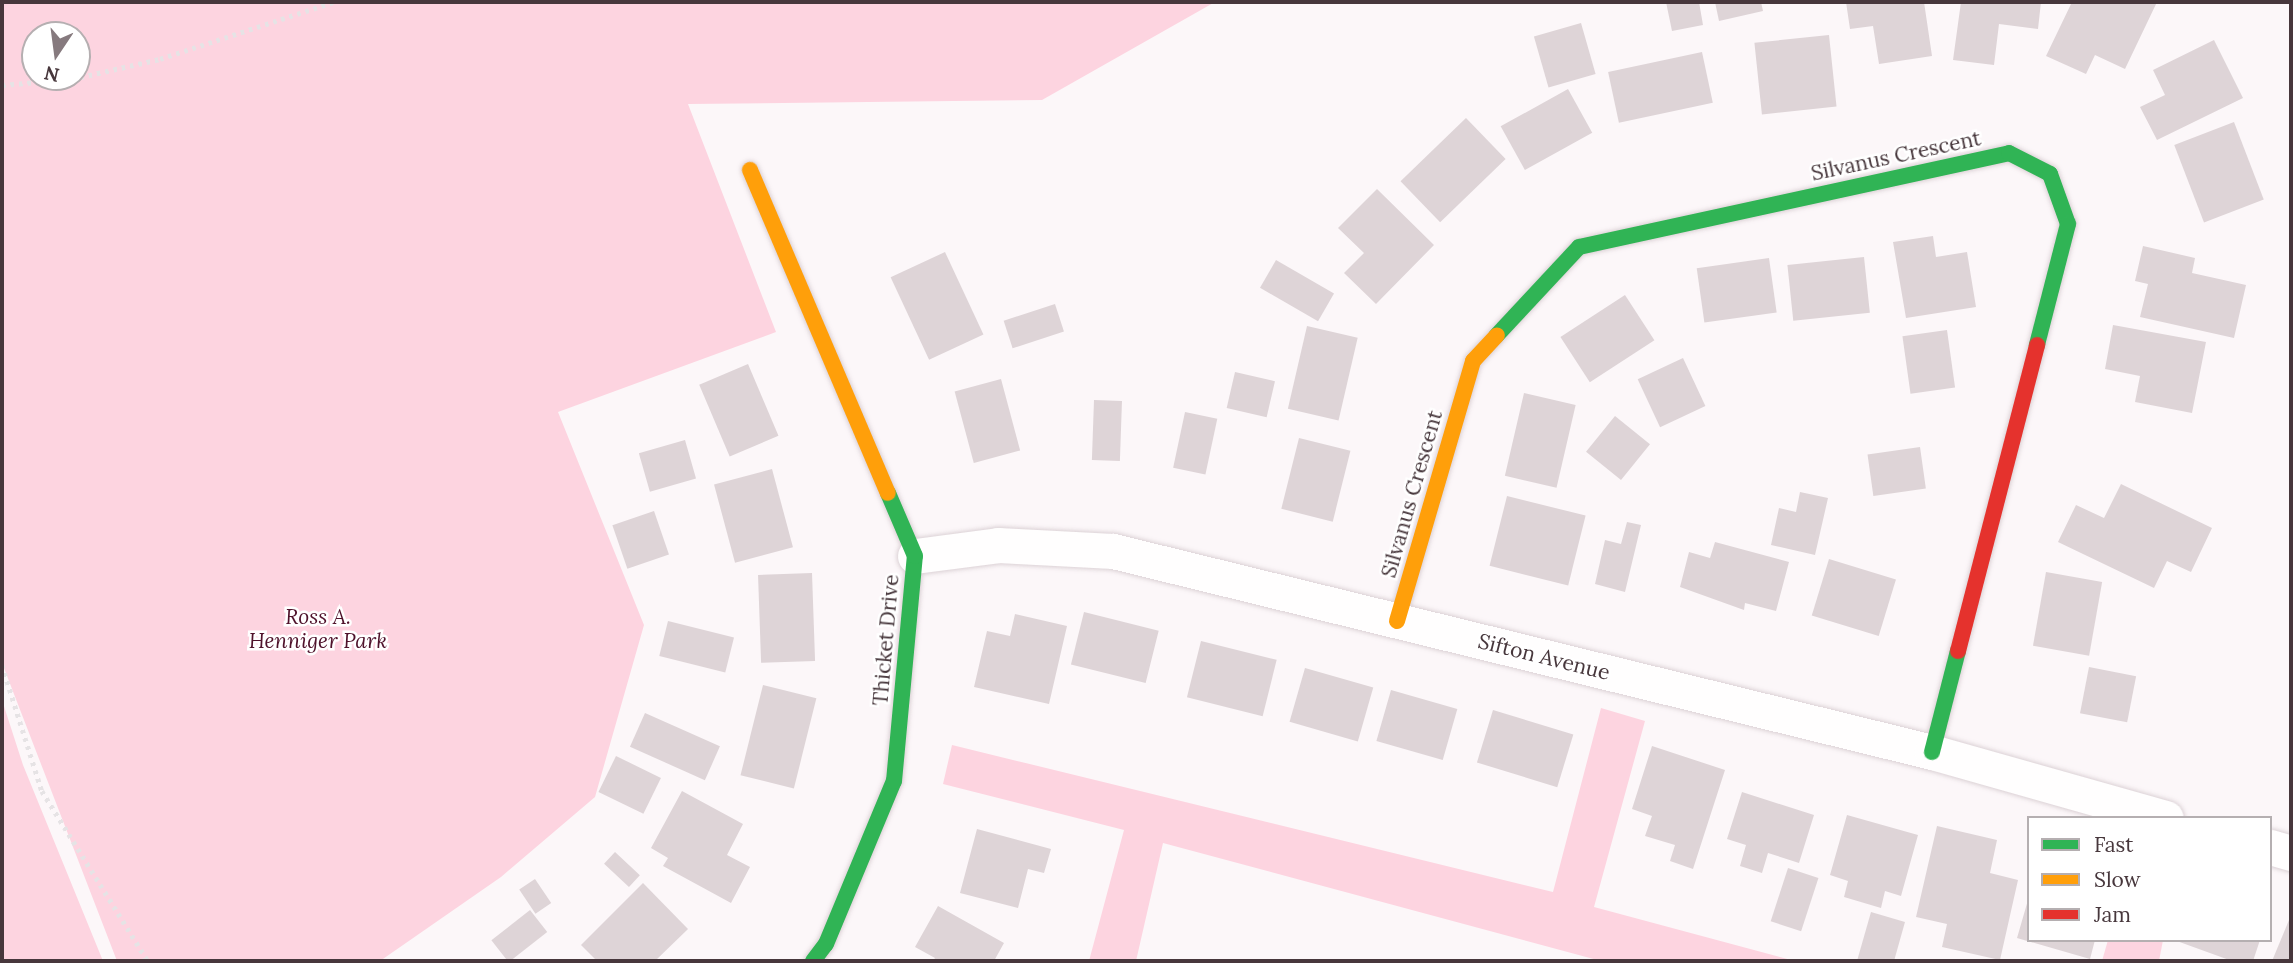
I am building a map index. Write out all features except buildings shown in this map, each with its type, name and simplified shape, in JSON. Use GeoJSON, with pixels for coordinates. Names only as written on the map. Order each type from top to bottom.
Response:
{"type":"FeatureCollection","features":[{"type":"Feature","properties":{"kind":"street","name":"Silvanus Crescent"},"geometry":{"type":"LineString","coordinates":[[1397,621],[1473,361],[1579,247],[2009,153],[2050,174],[2068,224],[1932,752]]}},
{"type":"Feature","properties":{"kind":"street","name":"Thicket Drive"},"geometry":{"type":"LineString","coordinates":[[750,170],[915,556],[894,781],[826,944],[813,961]]}},
{"type":"Feature","properties":{"kind":"street","name":"Sifton Avenue"},"geometry":{"type":"LineString","coordinates":[[915,556],[998,545],[1114,551],[1932,752],[2158,816]]}},
{"type":"Feature","properties":{"kind":"street"},"geometry":{"type":"LineString","coordinates":[[2272,848],[2291,853]]}},
{"type":"Feature","properties":{"kind":"path"},"geometry":{"type":"LineString","coordinates":[[2,85],[72,79],[160,58],[333,2]]}},
{"type":"Feature","properties":{"kind":"path"},"geometry":{"type":"LineString","coordinates":[[2,665],[42,791],[148,961]]}},
{"type":"Feature","properties":{"kind":"green space","name":"Ross A. Henniger Park"},"geometry":{"type":"Polygon","coordinates":[[[2,2],[1215,2],[1042,100],[688,104],[776,332],[558,412],[644,625],[595,797],[501,877],[380,961],[117,961],[2,663],[2,2]]]}},
{"type":"Feature","properties":{"kind":"green space"},"geometry":{"type":"Polygon","coordinates":[[[2,700],[23,765],[103,961],[2,961],[2,700]]]}},
{"type":"Feature","properties":{"kind":"green space"},"geometry":{"type":"Polygon","coordinates":[[[1601,708],[1645,721],[1594,907],[1795,961],[1601,961],[1163,843],[1136,961],[1089,961],[1124,830],[943,784],[952,745],[1553,892],[1601,708]]]}},
{"type":"Feature","properties":{"kind":"green space"},"geometry":{"type":"Polygon","coordinates":[[[2107,942],[2163,942],[2159,961],[2102,961],[2107,942]]]}},
{"type":"Feature","properties":{"kind":"traffic: fast"},"geometry":{"type":"LineString","coordinates":[[1497,335],[1579,247],[2009,153],[2050,174],[2068,224],[2037,345]]}},
{"type":"Feature","properties":{"kind":"traffic: fast"},"geometry":{"type":"LineString","coordinates":[[813,961],[826,944],[894,781],[915,556],[888,493]]}},
{"type":"Feature","properties":{"kind":"traffic: fast"},"geometry":{"type":"LineString","coordinates":[[1932,752],[1958,651]]}},
{"type":"Feature","properties":{"kind":"traffic: slow"},"geometry":{"type":"LineString","coordinates":[[750,170],[888,493]]}},
{"type":"Feature","properties":{"kind":"traffic: slow"},"geometry":{"type":"LineString","coordinates":[[1397,621],[1473,361],[1497,335]]}},
{"type":"Feature","properties":{"kind":"traffic: jam"},"geometry":{"type":"LineString","coordinates":[[1958,651],[2037,345]]}}]}
